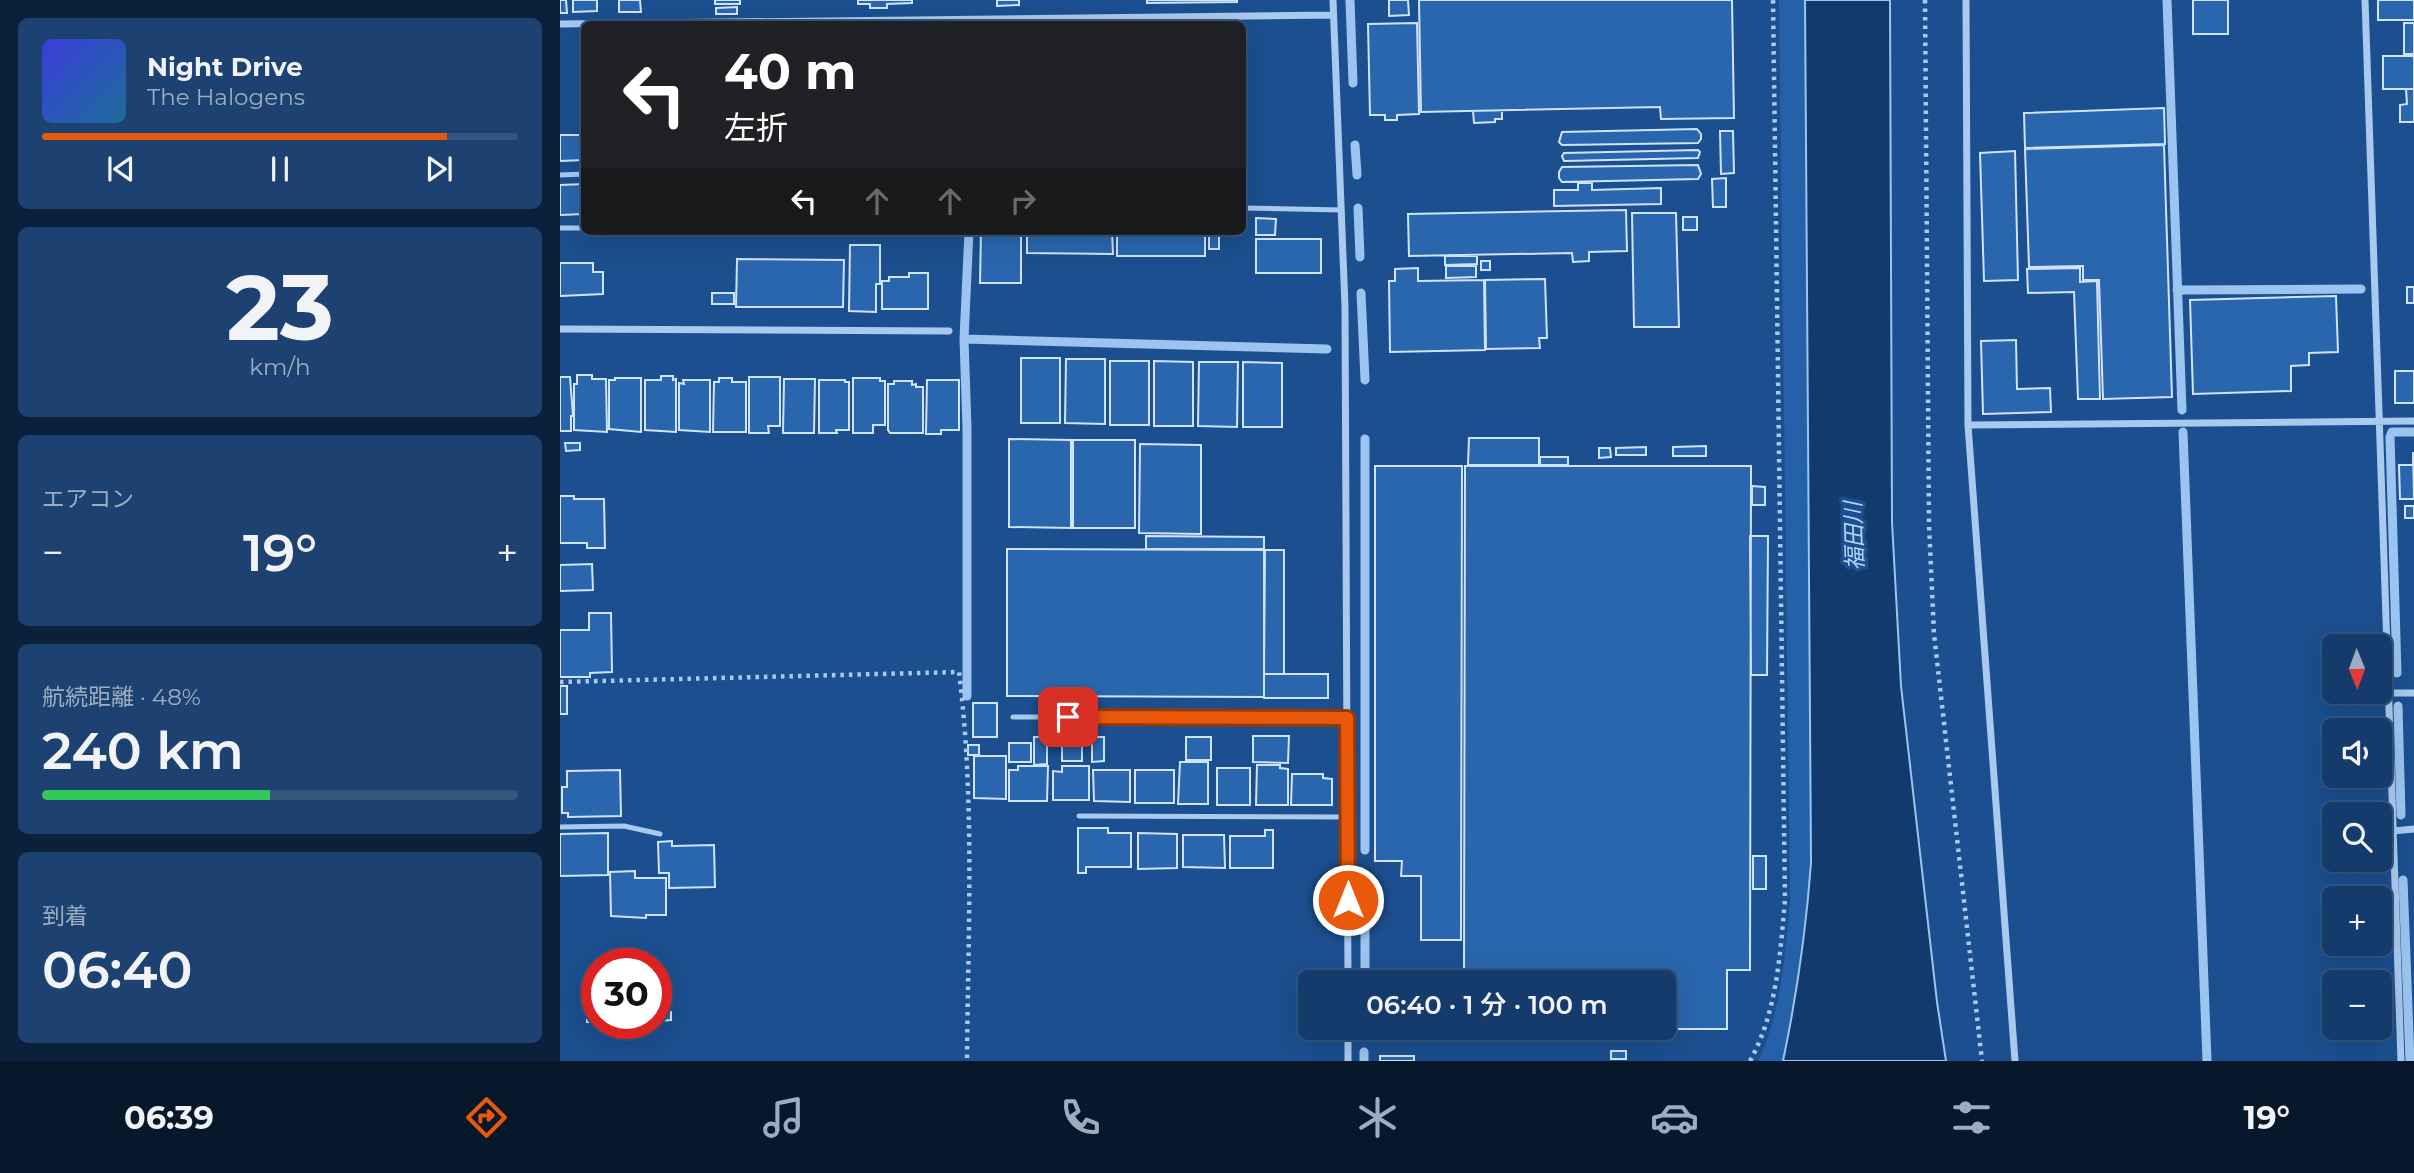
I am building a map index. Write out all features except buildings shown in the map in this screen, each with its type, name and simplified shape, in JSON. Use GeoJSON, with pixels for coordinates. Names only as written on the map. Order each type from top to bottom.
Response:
{"type":"FeatureCollection","features":[{"type":"Feature","properties":{"kind":"street"},"geometry":{"type":"LineString","coordinates":[[1333,0],[1345,307],[1348,970]]}},
{"type":"Feature","properties":{"kind":"street"},"geometry":{"type":"LineString","coordinates":[[1966,0],[1968,425],[2015,1061]]}},
{"type":"Feature","properties":{"kind":"street"},"geometry":{"type":"LineString","coordinates":[[2365,0],[2387,634]]}},
{"type":"Feature","properties":{"kind":"street"},"geometry":{"type":"LineString","coordinates":[[789,21],[1333,15]]}},
{"type":"Feature","properties":{"kind":"street"},"geometry":{"type":"LineString","coordinates":[[560,24],[581,24]]}},
{"type":"Feature","properties":{"kind":"street"},"geometry":{"type":"LineString","coordinates":[[560,329],[950,331]]}},
{"type":"Feature","properties":{"kind":"street"},"geometry":{"type":"LineString","coordinates":[[1968,425],[2414,421]]}},
{"type":"Feature","properties":{"kind":"street"},"geometry":{"type":"LineString","coordinates":[[2392,694],[2414,693]]}},
{"type":"Feature","properties":{"kind":"street"},"geometry":{"type":"LineString","coordinates":[[2389,704],[2401,1061]]}},
{"type":"Feature","properties":{"kind":"street"},"geometry":{"type":"LineString","coordinates":[[2393,831],[2414,829]]}},
{"type":"Feature","properties":{"kind":"street"},"geometry":{"type":"LineString","coordinates":[[1348,1040],[1348,1061]]}},
{"type":"Feature","properties":{"kind":"lane"},"geometry":{"type":"LineString","coordinates":[[560,175],[581,174]]}},
{"type":"Feature","properties":{"kind":"lane"},"geometry":{"type":"LineString","coordinates":[[1246,208],[1342,210]]}},
{"type":"Feature","properties":{"kind":"lane"},"geometry":{"type":"LineString","coordinates":[[560,228],[581,228]]}},
{"type":"Feature","properties":{"kind":"lane"},"geometry":{"type":"LineString","coordinates":[[1013,717],[1347,718]]}},
{"type":"Feature","properties":{"kind":"lane"},"geometry":{"type":"LineString","coordinates":[[1079,817],[1347,817]]}},
{"type":"Feature","properties":{"kind":"lane"},"geometry":{"type":"LineString","coordinates":[[560,827],[624,826],[660,834]]}},
{"type":"Feature","properties":{"kind":"path"},"geometry":{"type":"LineString","coordinates":[[1749,1061],[1764,1035],[1778,976],[1785,900],[1773,0]]}},
{"type":"Feature","properties":{"kind":"path"},"geometry":{"type":"LineString","coordinates":[[1925,0],[1929,523],[1934,634],[1982,1061]]}},
{"type":"Feature","properties":{"kind":"path"},"geometry":{"type":"LineString","coordinates":[[560,682],[959,673],[965,720],[969,818],[967,1061]]}},
{"type":"Feature","properties":{"kind":"shaded area"},"geometry":{"type":"Polygon","coordinates":[[[1779,0],[1805,0],[1811,863],[1800,962],[1783,1061],[1758,1061],[1777,1002],[1790,899],[1779,0]]]}},
{"type":"Feature","properties":{"kind":"water","name":"福田川"},"geometry":{"type":"Polygon","coordinates":[[[1805,0],[1890,0],[1892,522],[1901,686],[1946,1061],[1783,1061],[1800,962],[1811,863],[1805,0]]]}},
{"type":"Feature","properties":{"kind":"waterway"},"geometry":{"type":"LineString","coordinates":[[1350,0],[1353,83]]}},
{"type":"Feature","properties":{"kind":"waterway"},"geometry":{"type":"LineString","coordinates":[[2167,0],[2182,410]]}},
{"type":"Feature","properties":{"kind":"waterway"},"geometry":{"type":"LineString","coordinates":[[1355,145],[1357,175]]}},
{"type":"Feature","properties":{"kind":"waterway"},"geometry":{"type":"LineString","coordinates":[[1358,208],[1360,257]]}},
{"type":"Feature","properties":{"kind":"waterway"},"geometry":{"type":"LineString","coordinates":[[969,235],[964,339],[1327,349]]}},
{"type":"Feature","properties":{"kind":"waterway"},"geometry":{"type":"LineString","coordinates":[[2177,290],[2361,289]]}},
{"type":"Feature","properties":{"kind":"waterway"},"geometry":{"type":"LineString","coordinates":[[1361,293],[1365,380]]}},
{"type":"Feature","properties":{"kind":"waterway"},"geometry":{"type":"LineString","coordinates":[[964,339],[967,428],[967,696]]}},
{"type":"Feature","properties":{"kind":"waterway"},"geometry":{"type":"LineString","coordinates":[[2183,432],[2207,1061]]}},
{"type":"Feature","properties":{"kind":"waterway"},"geometry":{"type":"LineString","coordinates":[[2397,673],[2390,437],[2392,432],[2414,432]]}},
{"type":"Feature","properties":{"kind":"waterway"},"geometry":{"type":"LineString","coordinates":[[1365,439],[1365,850]]}},
{"type":"Feature","properties":{"kind":"waterway"},"geometry":{"type":"LineString","coordinates":[[2398,706],[2401,815]]}},
{"type":"Feature","properties":{"kind":"waterway"},"geometry":{"type":"LineString","coordinates":[[2403,880],[2410,1061]]}},
{"type":"Feature","properties":{"kind":"waterway"},"geometry":{"type":"LineString","coordinates":[[1365,908],[1365,970]]}},
{"type":"Feature","properties":{"kind":"waterway"},"geometry":{"type":"LineString","coordinates":[[1364,1052],[1364,1061]]}},
{"type":"Feature","properties":{"kind":"route"},"geometry":{"type":"LineString","coordinates":[[1068,717],[1347,718],[1348,900]]}}]}
